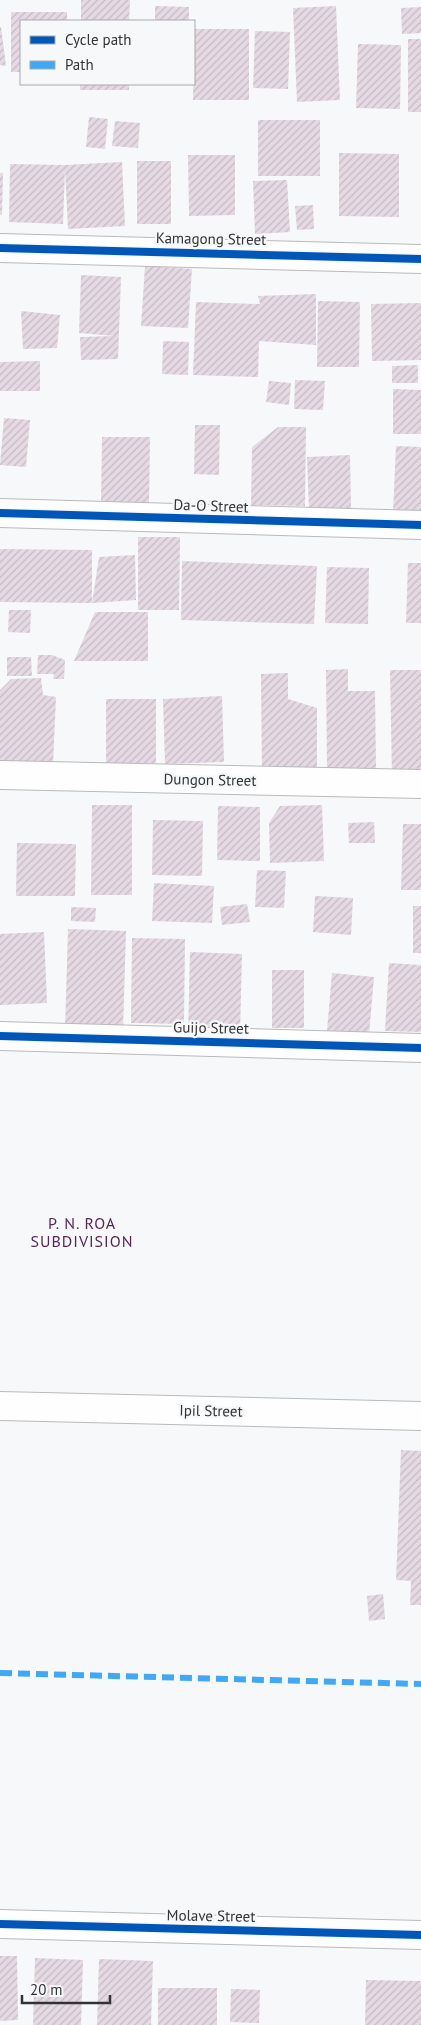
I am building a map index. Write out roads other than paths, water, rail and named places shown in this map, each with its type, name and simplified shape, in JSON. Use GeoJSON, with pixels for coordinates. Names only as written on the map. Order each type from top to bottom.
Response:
{"type":"FeatureCollection","features":[{"type":"Feature","properties":{"kind":"street","name":"Kamagong Street"},"geometry":{"type":"LineString","coordinates":[[0,248],[421,258]]}},
{"type":"Feature","properties":{"kind":"street","name":"Da-O Street"},"geometry":{"type":"LineString","coordinates":[[0,513],[421,526]]}},
{"type":"Feature","properties":{"kind":"street","name":"Dungon Street"},"geometry":{"type":"LineString","coordinates":[[0,775],[421,784]]}},
{"type":"Feature","properties":{"kind":"street","name":"Guijo Street"},"geometry":{"type":"LineString","coordinates":[[0,1036],[421,1048]]}},
{"type":"Feature","properties":{"kind":"street","name":"Ipil Street"},"geometry":{"type":"LineString","coordinates":[[0,1406],[421,1416]]}},
{"type":"Feature","properties":{"kind":"street","name":"Molave Street"},"geometry":{"type":"LineString","coordinates":[[0,1924],[421,1935]]}},
{"type":"Feature","properties":{"kind":"district","name":"P. N. ROA SUBDIVISION"},"geometry":{"type":"Point","coordinates":[82,1232]}}]}
